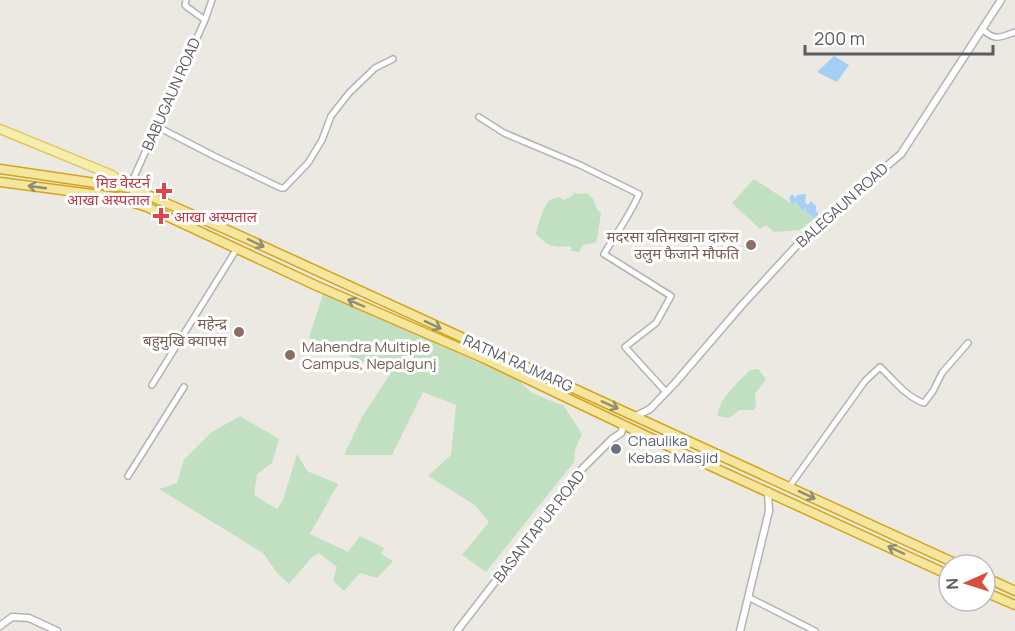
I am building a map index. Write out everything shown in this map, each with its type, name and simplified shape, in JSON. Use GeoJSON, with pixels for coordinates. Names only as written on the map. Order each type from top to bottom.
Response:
{"type":"FeatureCollection","features":[{"type":"Feature","properties":{"kind":"highway","name":"RATNA RAJMARG"},"geometry":{"type":"LineString","coordinates":[[0,170],[129,188],[148,195],[937,555]]}},
{"type":"Feature","properties":{"kind":"highway","name":"RATNA RAJMARG"},"geometry":{"type":"LineString","coordinates":[[0,182],[114,197],[147,207],[327,291],[483,358],[937,569]]}},
{"type":"Feature","properties":{"kind":"highway"},"geometry":{"type":"LineString","coordinates":[[997,583],[1015,591]]}},
{"type":"Feature","properties":{"kind":"highway"},"geometry":{"type":"LineString","coordinates":[[997,597],[1015,605]]}},
{"type":"Feature","properties":{"kind":"main road"},"geometry":{"type":"LineString","coordinates":[[0,129],[112,175],[129,188]]}},
{"type":"Feature","properties":{"kind":"street"},"geometry":{"type":"LineString","coordinates":[[186,0],[185,5],[205,20]]}},
{"type":"Feature","properties":{"kind":"street","name":"BABUGAUN ROAD"},"geometry":{"type":"LineString","coordinates":[[129,188],[212,0]]}},
{"type":"Feature","properties":{"kind":"street","name":"BALEGAUN ROAD"},"geometry":{"type":"LineString","coordinates":[[636,417],[650,410],[811,230],[900,154],[1001,0]]}},
{"type":"Feature","properties":{"kind":"street"},"geometry":{"type":"LineString","coordinates":[[981,29],[991,37],[1015,32]]}},
{"type":"Feature","properties":{"kind":"street"},"geometry":{"type":"LineString","coordinates":[[156,126],[284,188],[308,163],[322,140],[331,116],[349,93],[375,68],[393,59]]}},
{"type":"Feature","properties":{"kind":"street"},"geometry":{"type":"LineString","coordinates":[[479,117],[504,133],[580,165],[639,194],[604,254],[671,296],[656,323],[625,347],[666,392]]}},
{"type":"Feature","properties":{"kind":"street"},"geometry":{"type":"LineString","coordinates":[[152,385],[236,250],[231,247]]}},
{"type":"Feature","properties":{"kind":"street"},"geometry":{"type":"LineString","coordinates":[[789,487],[865,381],[880,367],[899,387],[924,403],[942,373],[968,343]]}},
{"type":"Feature","properties":{"kind":"street"},"geometry":{"type":"LineString","coordinates":[[128,476],[184,387]]}},
{"type":"Feature","properties":{"kind":"street","name":"BASANTAPUR ROAD"},"geometry":{"type":"LineString","coordinates":[[458,631],[583,468],[621,433],[624,425]]}},
{"type":"Feature","properties":{"kind":"street"},"geometry":{"type":"LineString","coordinates":[[740,631],[769,511],[768,491]]}},
{"type":"Feature","properties":{"kind":"street"},"geometry":{"type":"LineString","coordinates":[[748,597],[815,631]]}},
{"type":"Feature","properties":{"kind":"street"},"geometry":{"type":"LineString","coordinates":[[0,626],[12,617],[28,618],[57,631]]}},
{"type":"Feature","properties":{"kind":"green space"},"geometry":{"type":"Polygon","coordinates":[[[754,179],[792,204],[795,200],[802,212],[805,208],[806,212],[815,218],[800,230],[774,232],[766,225],[760,229],[732,203],[754,179]]]}},
{"type":"Feature","properties":{"kind":"green space"},"geometry":{"type":"Polygon","coordinates":[[[575,193],[587,193],[601,213],[597,240],[595,243],[583,245],[579,252],[571,251],[571,246],[548,244],[536,234],[547,203],[560,197],[563,200],[569,198],[575,193]]]}},
{"type":"Feature","properties":{"kind":"green space"},"geometry":{"type":"Polygon","coordinates":[[[323,294],[518,380],[532,393],[564,406],[582,434],[575,450],[574,462],[486,572],[462,555],[489,522],[475,505],[428,476],[451,455],[456,405],[423,392],[392,455],[344,455],[362,417],[390,374],[309,338],[323,294]]]}},
{"type":"Feature","properties":{"kind":"green space"},"geometry":{"type":"Polygon","coordinates":[[[758,369],[766,379],[755,394],[754,410],[739,410],[729,418],[718,416],[721,404],[730,392],[750,370],[758,369]]]}},
{"type":"Feature","properties":{"kind":"green space"},"geometry":{"type":"Polygon","coordinates":[[[240,416],[279,439],[272,463],[257,474],[254,495],[277,509],[283,500],[297,454],[307,471],[338,484],[310,534],[348,552],[360,536],[384,548],[381,554],[393,561],[377,578],[360,573],[344,591],[333,581],[337,567],[319,553],[312,557],[289,584],[277,573],[263,553],[159,489],[177,483],[184,460],[212,432],[240,416]]]}},
{"type":"Feature","properties":{"kind":"water"},"geometry":{"type":"Polygon","coordinates":[[[834,56],[849,65],[837,82],[817,72],[834,56]]]}},
{"type":"Feature","properties":{"kind":"water"},"geometry":{"type":"Polygon","coordinates":[[[792,194],[796,198],[797,195],[806,194],[805,202],[808,205],[811,201],[816,206],[817,217],[806,212],[805,208],[802,212],[795,201],[792,205],[789,198],[792,194]]]}},
{"type":"Feature","properties":{"kind":"place","name":"मिड वेस्टर्न आखा अस्पताल"},"geometry":{"type":"Point","coordinates":[164,191]}},
{"type":"Feature","properties":{"kind":"place","name":"आखा अस्पताल"},"geometry":{"type":"Point","coordinates":[161,216]}},
{"type":"Feature","properties":{"kind":"place","name":"मदरसा यतिमखाना दारुल उलुम फैजाने माैफति"},"geometry":{"type":"Point","coordinates":[751,245]}},
{"type":"Feature","properties":{"kind":"place","name":"महेन्द्र बहुमुखि क्यापस"},"geometry":{"type":"Point","coordinates":[239,332]}},
{"type":"Feature","properties":{"kind":"place","name":"Mahendra Multiple Campus, Nepalgunj"},"geometry":{"type":"Point","coordinates":[290,355]}},
{"type":"Feature","properties":{"kind":"place","name":"Chaulika Kebas Masjid"},"geometry":{"type":"Point","coordinates":[616,449]}}]}
